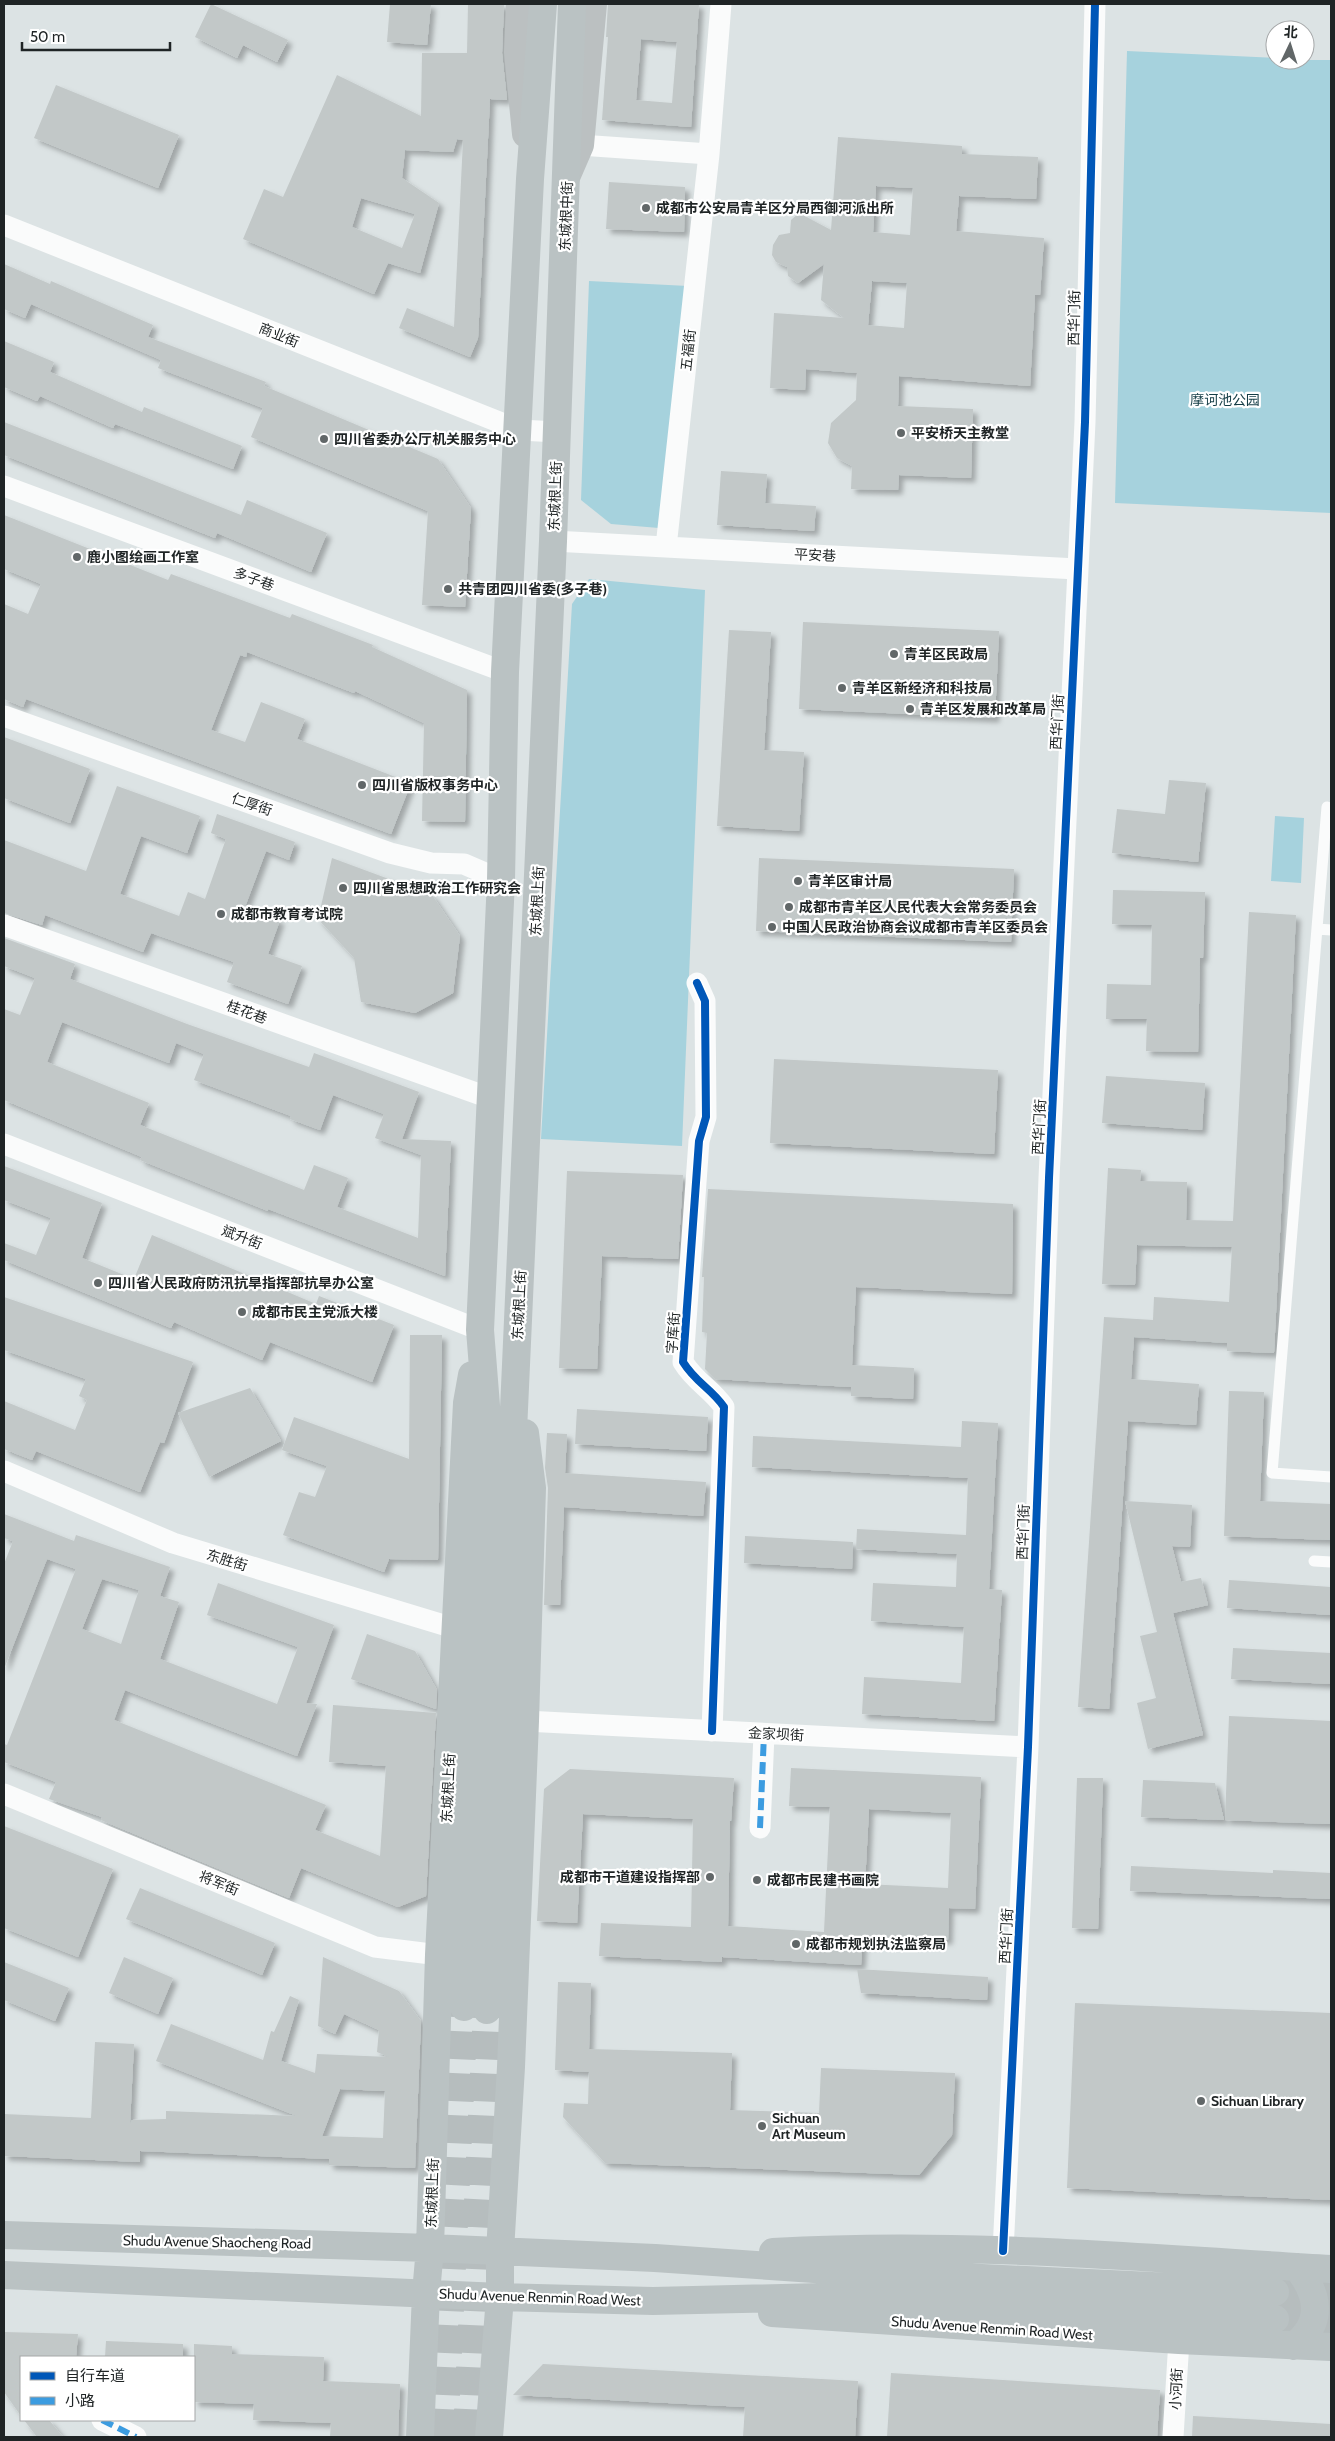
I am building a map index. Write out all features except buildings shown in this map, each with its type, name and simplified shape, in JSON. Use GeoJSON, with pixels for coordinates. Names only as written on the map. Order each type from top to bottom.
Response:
{"type":"FeatureCollection","features":[{"type":"Feature","properties":{"kind":"main road"},"geometry":{"type":"LineString","coordinates":[[519,430],[530,178],[543,4]]}},
{"type":"Feature","properties":{"kind":"main road"},"geometry":{"type":"LineString","coordinates":[[567,175],[572,4]]}},
{"type":"Feature","properties":{"kind":"main road","name":"东城根中街"},"geometry":{"type":"LineString","coordinates":[[558,432],[567,175]]}},
{"type":"Feature","properties":{"kind":"main road","name":"东城根上街"},"geometry":{"type":"LineString","coordinates":[[519,430],[505,672],[501,880],[480,1330],[487,1418],[475,2009],[517,1369],[558,432]]}},
{"type":"Feature","properties":{"kind":"main road","name":"东城根上街"},"geometry":{"type":"LineString","coordinates":[[420,2437],[426,2293],[430,2248],[439,1954],[467,1403],[480,1330]]}},
{"type":"Feature","properties":{"kind":"main road","name":"东城根上街"},"geometry":{"type":"LineString","coordinates":[[489,2437],[500,2297],[500,2251],[511,2067],[532,1488],[517,1369]]}},
{"type":"Feature","properties":{"kind":"main road","name":"Shudu Avenue Shaocheng Road"},"geometry":{"type":"LineString","coordinates":[[4,2235],[430,2248]]}},
{"type":"Feature","properties":{"kind":"main road"},"geometry":{"type":"LineString","coordinates":[[655,2258],[850,2247],[1003,2251],[1331,2269]]}},
{"type":"Feature","properties":{"kind":"main road"},"geometry":{"type":"LineString","coordinates":[[430,2248],[655,2258],[858,2272],[1275,2292]]}},
{"type":"Feature","properties":{"kind":"main road"},"geometry":{"type":"LineString","coordinates":[[1294,2346],[1307,2335],[1312,2325],[1315,2304],[1310,2285],[1297,2267]]}},
{"type":"Feature","properties":{"kind":"main road"},"geometry":{"type":"LineString","coordinates":[[4,2274],[426,2293]]}},
{"type":"Feature","properties":{"kind":"main road","name":"Shudu Avenue Renmin Road West"},"geometry":{"type":"LineString","coordinates":[[426,2293],[653,2301],[822,2297],[1275,2319]]}},
{"type":"Feature","properties":{"kind":"main road","name":"Shudu Avenue Renmin Road West"},"geometry":{"type":"LineString","coordinates":[[653,2301],[819,2317],[1179,2340],[1331,2347]]}},
{"type":"Feature","properties":{"kind":"street"},"geometry":{"type":"LineString","coordinates":[[520,4],[518,52],[530,178]]}},
{"type":"Feature","properties":{"kind":"street","name":"东城根中街"},"geometry":{"type":"LineString","coordinates":[[567,175],[580,145],[593,4]]}},
{"type":"Feature","properties":{"kind":"street","name":"五福街"},"geometry":{"type":"LineString","coordinates":[[666,547],[709,154],[721,4]]}},
{"type":"Feature","properties":{"kind":"street","name":"西华门街"},"geometry":{"type":"LineString","coordinates":[[1003,2251],[1028,1747],[1049,1178],[1076,569],[1085,422],[1095,4]]}},
{"type":"Feature","properties":{"kind":"street"},"geometry":{"type":"LineString","coordinates":[[580,145],[709,154]]}},
{"type":"Feature","properties":{"kind":"street","name":"商业街"},"geometry":{"type":"LineString","coordinates":[[4,225],[519,430],[558,432]]}},
{"type":"Feature","properties":{"kind":"street","name":"多子巷"},"geometry":{"type":"LineString","coordinates":[[4,486],[505,672]]}},
{"type":"Feature","properties":{"kind":"street","name":"平安巷"},"geometry":{"type":"LineString","coordinates":[[553,541],[1076,569]]}},
{"type":"Feature","properties":{"kind":"street","name":"仁厚街"},"geometry":{"type":"LineString","coordinates":[[4,716],[390,853],[431,863],[464,864],[501,880]]}},
{"type":"Feature","properties":{"kind":"street","name":"桂花巷"},"geometry":{"type":"LineString","coordinates":[[4,925],[490,1098]]}},
{"type":"Feature","properties":{"kind":"street","name":"字库街"},"geometry":{"type":"LineString","coordinates":[[697,983],[705,1001],[706,1117],[698,1142],[683,1362],[692,1376],[704,1387],[713,1391],[724,1407],[712,1731]]}},
{"type":"Feature","properties":{"kind":"street","name":"斌升街"},"geometry":{"type":"LineString","coordinates":[[4,1144],[480,1330]]}},
{"type":"Feature","properties":{"kind":"street","name":"东胜街"},"geometry":{"type":"LineString","coordinates":[[4,1470],[173,1543],[457,1629]]}},
{"type":"Feature","properties":{"kind":"street","name":"金家坝街"},"geometry":{"type":"LineString","coordinates":[[524,1721],[1028,1747]]}},
{"type":"Feature","properties":{"kind":"street"},"geometry":{"type":"LineString","coordinates":[[760,1828],[764,1734]]}},
{"type":"Feature","properties":{"kind":"street","name":"将军街"},"geometry":{"type":"LineString","coordinates":[[4,1794],[375,1947],[439,1954]]}},
{"type":"Feature","properties":{"kind":"street","name":"小河街"},"geometry":{"type":"LineString","coordinates":[[1173,2437],[1179,2340]]}},
{"type":"Feature","properties":{"kind":"street"},"geometry":{"type":"LineString","coordinates":[[104,2421],[136,2437]]}},
{"type":"Feature","properties":{"kind":"lane"},"geometry":{"type":"LineString","coordinates":[[1327,807],[1272,1473],[1331,1477]]}},
{"type":"Feature","properties":{"kind":"lane"},"geometry":{"type":"LineString","coordinates":[[1317,929],[1331,930]]}},
{"type":"Feature","properties":{"kind":"lane"},"geometry":{"type":"LineString","coordinates":[[1314,1561],[1331,1562]]}},
{"type":"Feature","properties":{"kind":"green space","name":"摩诃池公园"},"geometry":{"type":"Polygon","coordinates":[[[1127,51],[1265,58],[1265,70],[1315,70],[1315,60],[1331,60],[1331,513],[1115,503],[1127,51]]]}},
{"type":"Feature","properties":{"kind":"green space"},"geometry":{"type":"Polygon","coordinates":[[[589,281],[688,286],[659,528],[611,524],[581,500],[589,281]]]}},
{"type":"Feature","properties":{"kind":"green space"},"geometry":{"type":"Polygon","coordinates":[[[589,579],[705,590],[682,1146],[541,1139],[572,604],[589,579]]]}},
{"type":"Feature","properties":{"kind":"green space"},"geometry":{"type":"Polygon","coordinates":[[[1275,816],[1304,818],[1301,883],[1271,881],[1275,816]]]}},
{"type":"Feature","properties":{"kind":"tunnel"},"geometry":{"type":"LineString","coordinates":[[444,2437],[464,2007]]}},
{"type":"Feature","properties":{"kind":"tunnel"},"geometry":{"type":"LineString","coordinates":[[467,2437],[487,2010]]}},
{"type":"Feature","properties":{"kind":"tunnel"},"geometry":{"type":"LineString","coordinates":[[1275,2292],[1331,2295]]}},
{"type":"Feature","properties":{"kind":"tunnel"},"geometry":{"type":"LineString","coordinates":[[1275,2319],[1331,2322]]}},
{"type":"Feature","properties":{"kind":"marked path"},"geometry":{"type":"LineString","coordinates":[[760,1828],[764,1734]]}},
{"type":"Feature","properties":{"kind":"marked path"},"geometry":{"type":"LineString","coordinates":[[104,2421],[136,2437]]}},
{"type":"Feature","properties":{"kind":"cycle path"},"geometry":{"type":"LineString","coordinates":[[1003,2251],[1028,1747],[1049,1178],[1085,422],[1095,4]]}},
{"type":"Feature","properties":{"kind":"cycle path"},"geometry":{"type":"LineString","coordinates":[[697,983],[705,1001],[706,1117],[699,1141],[683,1362],[724,1407],[712,1731]]}},
{"type":"Feature","properties":{"kind":"place","name":"成都市公安局青羊区分局西御河派出所"},"geometry":{"type":"Point","coordinates":[646,208]}},
{"type":"Feature","properties":{"kind":"place","name":"平安桥天主教堂"},"geometry":{"type":"Point","coordinates":[901,433]}},
{"type":"Feature","properties":{"kind":"place","name":"四川省委办公厅机关服务中心"},"geometry":{"type":"Point","coordinates":[324,439]}},
{"type":"Feature","properties":{"kind":"place","name":"鹿小图绘画工作室"},"geometry":{"type":"Point","coordinates":[77,557]}},
{"type":"Feature","properties":{"kind":"place","name":"共青团四川省委(多子巷)"},"geometry":{"type":"Point","coordinates":[448,589]}},
{"type":"Feature","properties":{"kind":"place","name":"青羊区民政局"},"geometry":{"type":"Point","coordinates":[894,654]}},
{"type":"Feature","properties":{"kind":"place","name":"青羊区新经济和科技局"},"geometry":{"type":"Point","coordinates":[842,688]}},
{"type":"Feature","properties":{"kind":"place","name":"青羊区发展和改革局"},"geometry":{"type":"Point","coordinates":[910,709]}},
{"type":"Feature","properties":{"kind":"place","name":"四川省版权事务中心"},"geometry":{"type":"Point","coordinates":[362,785]}},
{"type":"Feature","properties":{"kind":"place","name":"青羊区审计局"},"geometry":{"type":"Point","coordinates":[798,881]}},
{"type":"Feature","properties":{"kind":"place","name":"四川省思想政治工作研究会"},"geometry":{"type":"Point","coordinates":[343,888]}},
{"type":"Feature","properties":{"kind":"place","name":"成都市青羊区人民代表大会常务委员会"},"geometry":{"type":"Point","coordinates":[789,907]}},
{"type":"Feature","properties":{"kind":"place","name":"成都市教育考试院"},"geometry":{"type":"Point","coordinates":[221,914]}},
{"type":"Feature","properties":{"kind":"place","name":"中国人民政治协商会议成都市青羊区委员会"},"geometry":{"type":"Point","coordinates":[772,927]}},
{"type":"Feature","properties":{"kind":"place","name":"四川省人民政府防汛抗旱指挥部抗旱办公室"},"geometry":{"type":"Point","coordinates":[98,1283]}},
{"type":"Feature","properties":{"kind":"place","name":"成都市民主党派大楼"},"geometry":{"type":"Point","coordinates":[242,1312]}},
{"type":"Feature","properties":{"kind":"place","name":"成都市干道建设指挥部"},"geometry":{"type":"Point","coordinates":[710,1877]}},
{"type":"Feature","properties":{"kind":"place","name":"成都市民建书画院"},"geometry":{"type":"Point","coordinates":[757,1880]}},
{"type":"Feature","properties":{"kind":"place","name":"成都市规划执法监察局"},"geometry":{"type":"Point","coordinates":[796,1944]}},
{"type":"Feature","properties":{"kind":"place","name":"Sichuan Library"},"geometry":{"type":"Point","coordinates":[1201,2101]}},
{"type":"Feature","properties":{"kind":"place","name":"Sichuan Art Museum"},"geometry":{"type":"Point","coordinates":[762,2126]}}]}
